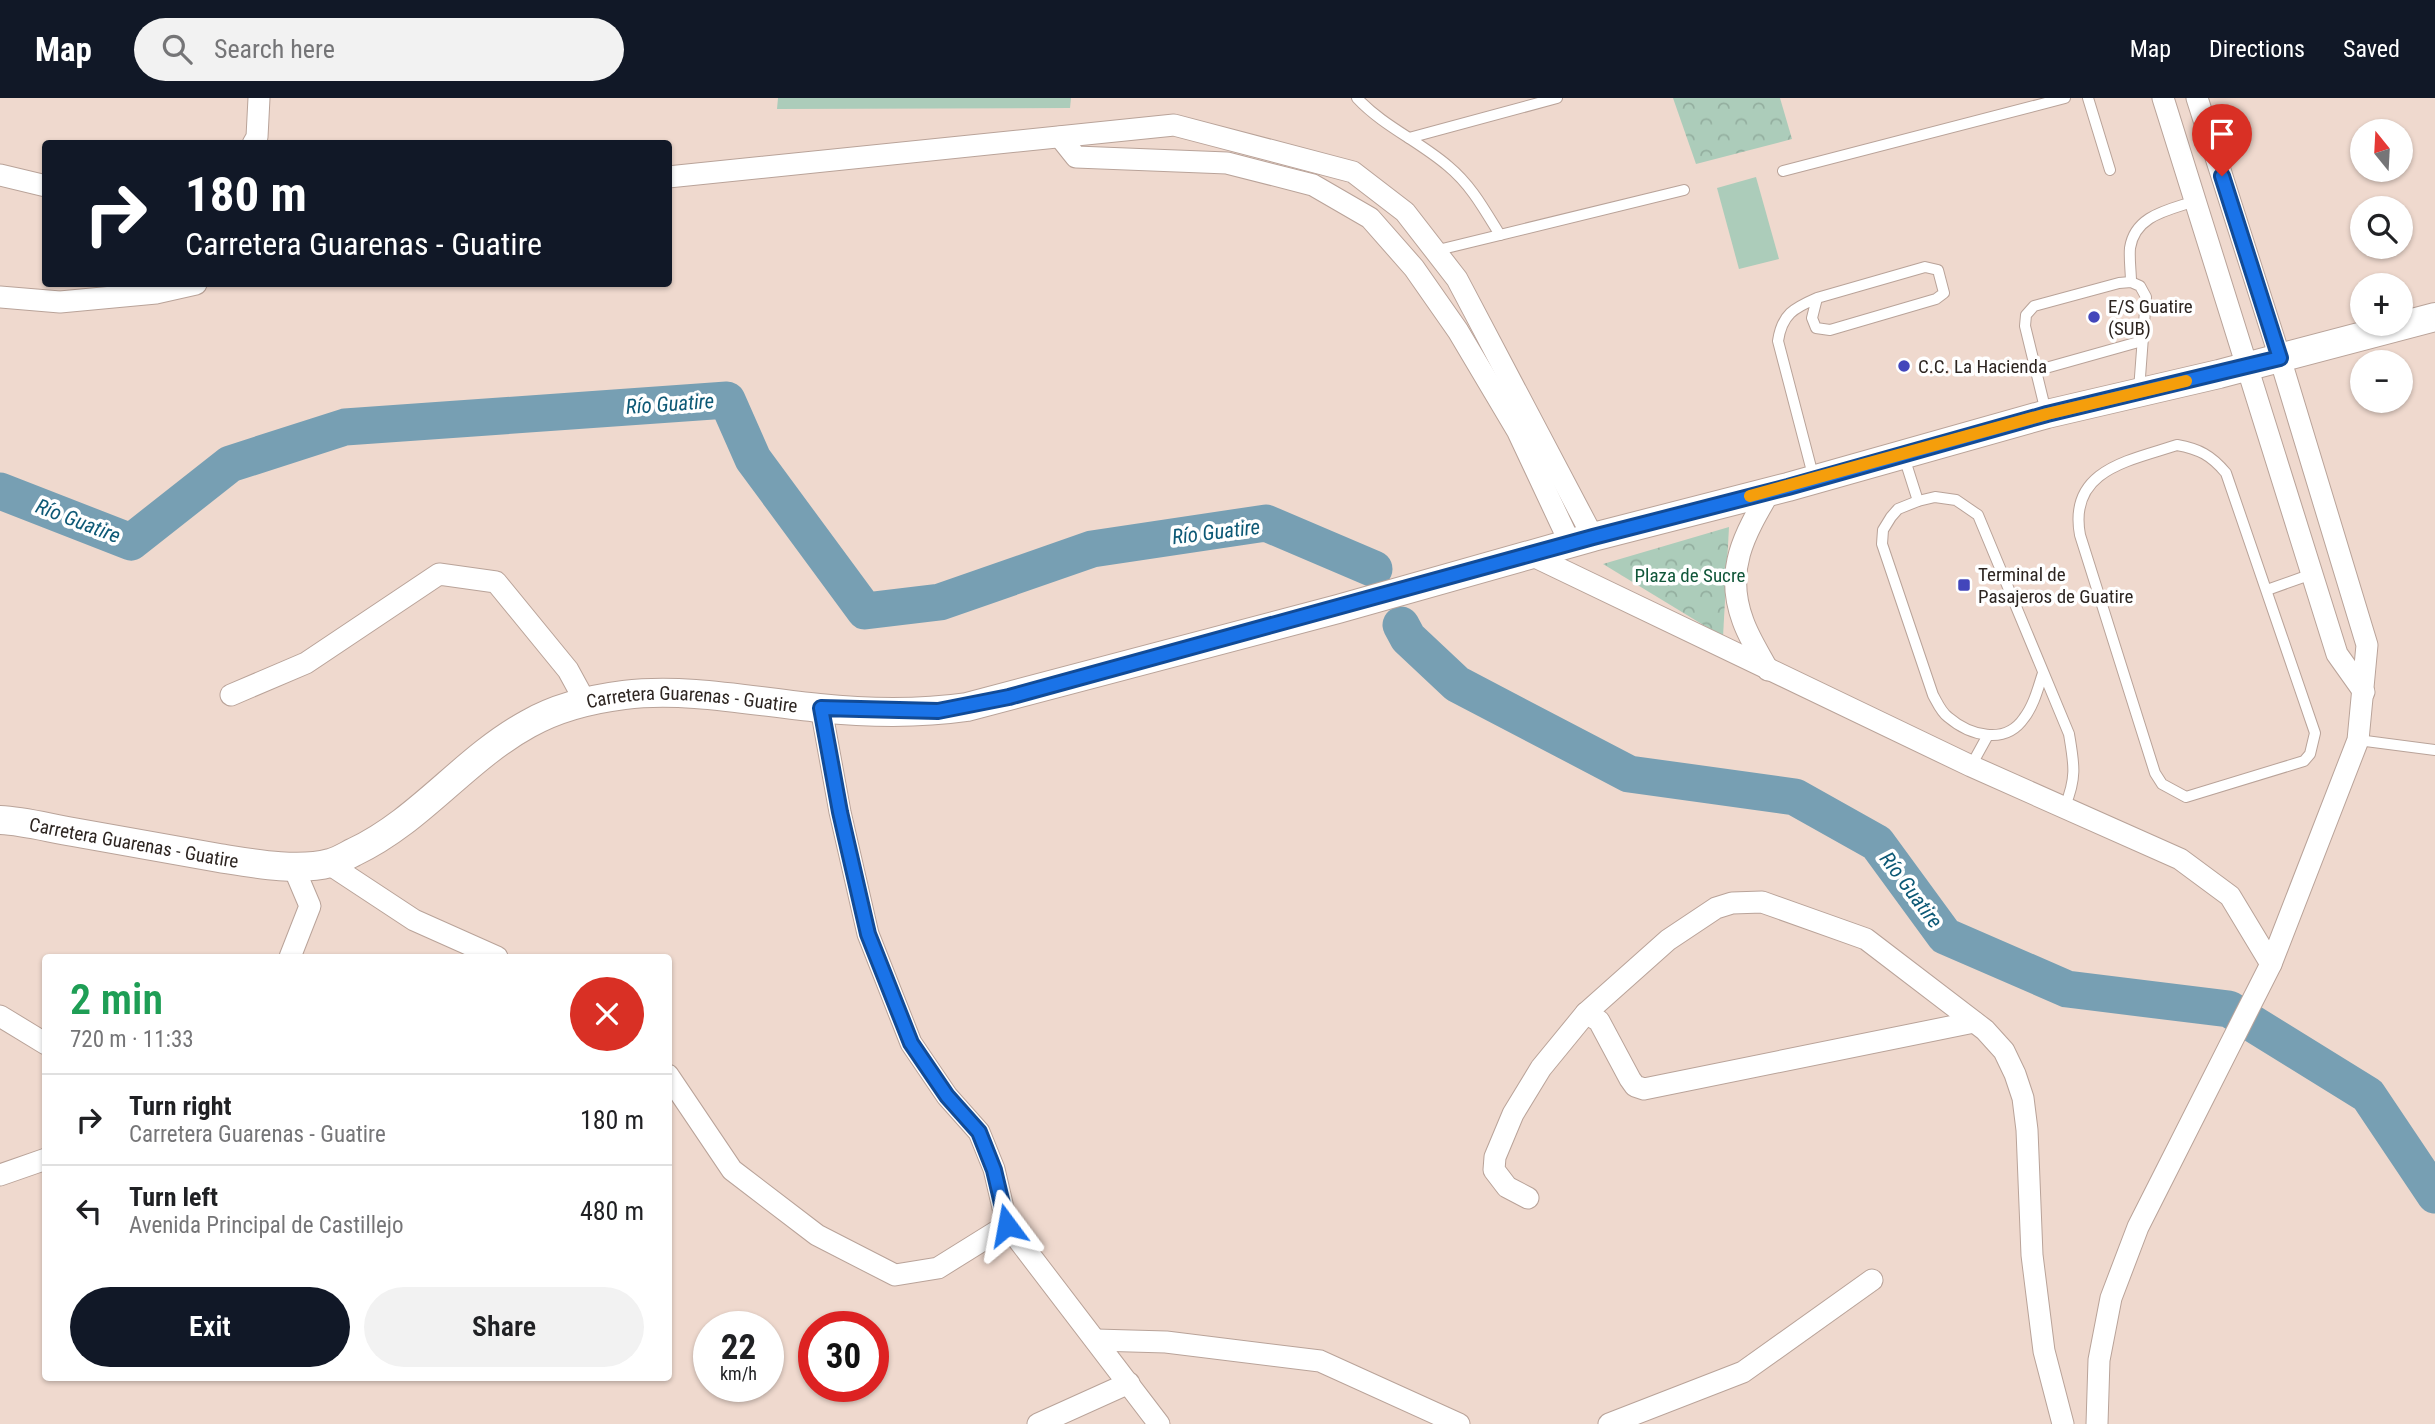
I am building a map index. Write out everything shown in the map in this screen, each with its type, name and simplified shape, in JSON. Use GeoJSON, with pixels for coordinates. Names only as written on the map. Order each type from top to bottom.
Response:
{"type":"FeatureCollection","features":[{"type":"Feature","properties":{"kind":"main road","name":"Carretera Guarenas - Guatire"},"geometry":{"type":"LineString","coordinates":[[0,820],[248,863],[293,866],[329,864],[383,837],[402,824],[528,723],[586,703],[625,695],[661,694],[895,712],[938,711],[967,706],[1009,697],[2047,414],[2280,358],[2435,317]]}},
{"type":"Feature","properties":{"kind":"street"},"geometry":{"type":"LineString","coordinates":[[255,140],[259,98]]}},
{"type":"Feature","properties":{"kind":"street"},"geometry":{"type":"LineString","coordinates":[[2162,98],[2337,654],[2364,692]]}},
{"type":"Feature","properties":{"kind":"street"},"geometry":{"type":"LineString","coordinates":[[2097,1424],[2099,1360],[2111,1298],[2138,1227],[2271,964],[2358,740],[2364,692],[2367,645],[2197,98]]}},
{"type":"Feature","properties":{"kind":"street"},"geometry":{"type":"LineString","coordinates":[[672,177],[1174,125],[1353,172],[1405,212],[1457,279],[1582,540]]}},
{"type":"Feature","properties":{"kind":"street"},"geometry":{"type":"LineString","coordinates":[[1060,137],[1076,157],[1227,163],[1312,184],[1370,218],[1414,268],[1458,331],[1582,540]]}},
{"type":"Feature","properties":{"kind":"street"},"geometry":{"type":"LineString","coordinates":[[0,175],[42,185]]}},
{"type":"Feature","properties":{"kind":"street"},"geometry":{"type":"LineString","coordinates":[[0,297],[60,302],[156,293],[183,287]]}},
{"type":"Feature","properties":{"kind":"street"},"geometry":{"type":"LineString","coordinates":[[1768,670],[1743,622],[1737,598],[1736,569],[1741,542],[1770,491]]}},
{"type":"Feature","properties":{"kind":"street"},"geometry":{"type":"LineString","coordinates":[[1531,555],[1971,766],[2180,859],[2230,896],[2271,964]]}},
{"type":"Feature","properties":{"kind":"street"},"geometry":{"type":"LineString","coordinates":[[231,695],[306,663],[439,573],[496,582],[568,670],[586,703]]}},
{"type":"Feature","properties":{"kind":"street"},"geometry":{"type":"LineString","coordinates":[[821,708],[840,812],[868,934],[911,1043],[947,1096],[979,1132],[994,1170],[1007,1225],[1159,1424]]}},
{"type":"Feature","properties":{"kind":"street"},"geometry":{"type":"LineString","coordinates":[[329,864],[414,920],[490,954]]}},
{"type":"Feature","properties":{"kind":"street"},"geometry":{"type":"LineString","coordinates":[[291,954],[310,906],[293,866]]}},
{"type":"Feature","properties":{"kind":"street"},"geometry":{"type":"LineString","coordinates":[[1528,1198],[1507,1187],[1494,1170],[1495,1157],[1513,1114],[1541,1068],[1586,1013],[1668,940],[1716,908],[1732,903],[1762,902],[1866,939],[1985,1030],[2004,1051],[2023,1098],[2029,1163],[2032,1255],[2044,1350],[2063,1424]]}},
{"type":"Feature","properties":{"kind":"street"},"geometry":{"type":"LineString","coordinates":[[1586,1013],[1599,1021],[1630,1079],[1635,1086],[1644,1089],[1974,1022]]}},
{"type":"Feature","properties":{"kind":"street"},"geometry":{"type":"LineString","coordinates":[[0,1016],[42,1042]]}},
{"type":"Feature","properties":{"kind":"street"},"geometry":{"type":"LineString","coordinates":[[672,1081],[732,1170],[817,1235],[895,1275],[938,1268],[1007,1225]]}},
{"type":"Feature","properties":{"kind":"street"},"geometry":{"type":"LineString","coordinates":[[0,1175],[42,1159]]}},
{"type":"Feature","properties":{"kind":"street"},"geometry":{"type":"LineString","coordinates":[[1609,1424],[1743,1372],[1872,1280]]}},
{"type":"Feature","properties":{"kind":"street"},"geometry":{"type":"LineString","coordinates":[[1096,1340],[1166,1342],[1320,1361],[1459,1424]]}},
{"type":"Feature","properties":{"kind":"street"},"geometry":{"type":"LineString","coordinates":[[1038,1424],[1129,1383]]}},
{"type":"Feature","properties":{"kind":"lane"},"geometry":{"type":"LineString","coordinates":[[1357,98],[1370,112],[1447,164],[1471,187],[1500,235]]}},
{"type":"Feature","properties":{"kind":"lane"},"geometry":{"type":"LineString","coordinates":[[1409,138],[1557,98]]}},
{"type":"Feature","properties":{"kind":"lane"},"geometry":{"type":"LineString","coordinates":[[1783,171],[2064,98]]}},
{"type":"Feature","properties":{"kind":"lane"},"geometry":{"type":"LineString","coordinates":[[2088,98],[2110,170]]}},
{"type":"Feature","properties":{"kind":"lane"},"geometry":{"type":"LineString","coordinates":[[1434,251],[1684,190]]}},
{"type":"Feature","properties":{"kind":"lane"},"geometry":{"type":"LineString","coordinates":[[2131,282],[2130,248],[2143,223],[2152,215],[2195,201]]}},
{"type":"Feature","properties":{"kind":"lane"},"geometry":{"type":"LineString","coordinates":[[1814,479],[1778,341],[1780,326],[1787,315],[1818,298],[1926,267],[1938,270],[1944,287],[1944,293],[1936,299],[1830,330],[1816,328],[1812,318],[1818,298]]}},
{"type":"Feature","properties":{"kind":"lane"},"geometry":{"type":"LineString","coordinates":[[2047,414],[2025,326],[2026,315],[2034,306],[2119,283],[2131,282],[2140,286],[2146,297],[2139,393]]}},
{"type":"Feature","properties":{"kind":"lane"},"geometry":{"type":"LineString","coordinates":[[2035,371],[2142,341]]}},
{"type":"Feature","properties":{"kind":"lane"},"geometry":{"type":"LineString","coordinates":[[2177,444],[2196,448],[2212,457],[2226,473],[2267,590],[2315,733],[2309,754],[2304,761],[2186,797],[2172,791],[2162,784],[2155,773],[2080,535],[2076,516],[2082,495],[2091,482],[2111,467],[2177,444]]}},
{"type":"Feature","properties":{"kind":"lane"},"geometry":{"type":"LineString","coordinates":[[1903,455],[1918,501]]}},
{"type":"Feature","properties":{"kind":"lane"},"geometry":{"type":"LineString","coordinates":[[2043,673],[2033,703],[2023,720],[2004,735],[1988,736],[1968,731],[1945,716],[1933,695],[1882,544],[1883,530],[1898,509],[1936,497],[1956,500],[1978,516],[2069,734],[2074,761],[2073,786],[2065,806]]}},
{"type":"Feature","properties":{"kind":"lane"},"geometry":{"type":"LineString","coordinates":[[2267,590],[2312,574]]}},
{"type":"Feature","properties":{"kind":"lane"},"geometry":{"type":"LineString","coordinates":[[1971,766],[1988,736]]}},
{"type":"Feature","properties":{"kind":"lane"},"geometry":{"type":"LineString","coordinates":[[2358,740],[2435,750]]}},
{"type":"Feature","properties":{"kind":"green space"},"geometry":{"type":"Polygon","coordinates":[[[778,98],[1071,98],[1070,108],[777,109],[778,98]]]}},
{"type":"Feature","properties":{"kind":"green space"},"geometry":{"type":"Polygon","coordinates":[[[1673,98],[1780,98],[1792,139],[1696,164],[1673,98]]]}},
{"type":"Feature","properties":{"kind":"green space"},"geometry":{"type":"Polygon","coordinates":[[[1756,177],[1779,259],[1739,269],[1717,188],[1756,177]]]}},
{"type":"Feature","properties":{"kind":"green space","name":"Plaza de Sucre"},"geometry":{"type":"Polygon","coordinates":[[[1729,527],[1723,637],[1603,564],[1729,527]]]}},
{"type":"Feature","properties":{"kind":"waterway","name":"Río Guatire"},"geometry":{"type":"LineString","coordinates":[[0,491],[131,542],[230,464],[345,427],[727,400],[753,459],[865,611],[940,602],[1092,549],[1266,523],[1374,569]]}},
{"type":"Feature","properties":{"kind":"waterway","name":"Río Guatire"},"geometry":{"type":"LineString","coordinates":[[1401,625],[1408,638],[1457,684],[1629,774],[1795,797],[1877,843],[1945,936],[2067,989],[2229,1009],[2368,1095],[2435,1195]]}},
{"type":"Feature","properties":{"kind":"slow traffic"},"geometry":{"type":"LineString","coordinates":[[1750,496],[2047,414],[2186,381]]}},
{"type":"Feature","properties":{"kind":"place","name":"E/S Guatire (SUB)"},"geometry":{"type":"Point","coordinates":[2094,317]}},
{"type":"Feature","properties":{"kind":"place","name":"C.C. La Hacienda"},"geometry":{"type":"Point","coordinates":[1904,366]}},
{"type":"Feature","properties":{"kind":"place","name":"Terminal de Pasajeros de Guatire"},"geometry":{"type":"Point","coordinates":[1964,585]}},
{"type":"Feature","properties":{"kind":"route"},"geometry":{"type":"LineString","coordinates":[[1007,1225],[994,1170],[979,1132],[947,1096],[911,1043],[868,934],[840,812],[821,708],[895,712],[938,711],[1009,697],[1593,537],[1788,487],[2047,414],[2280,358],[2222,176]]}}]}
